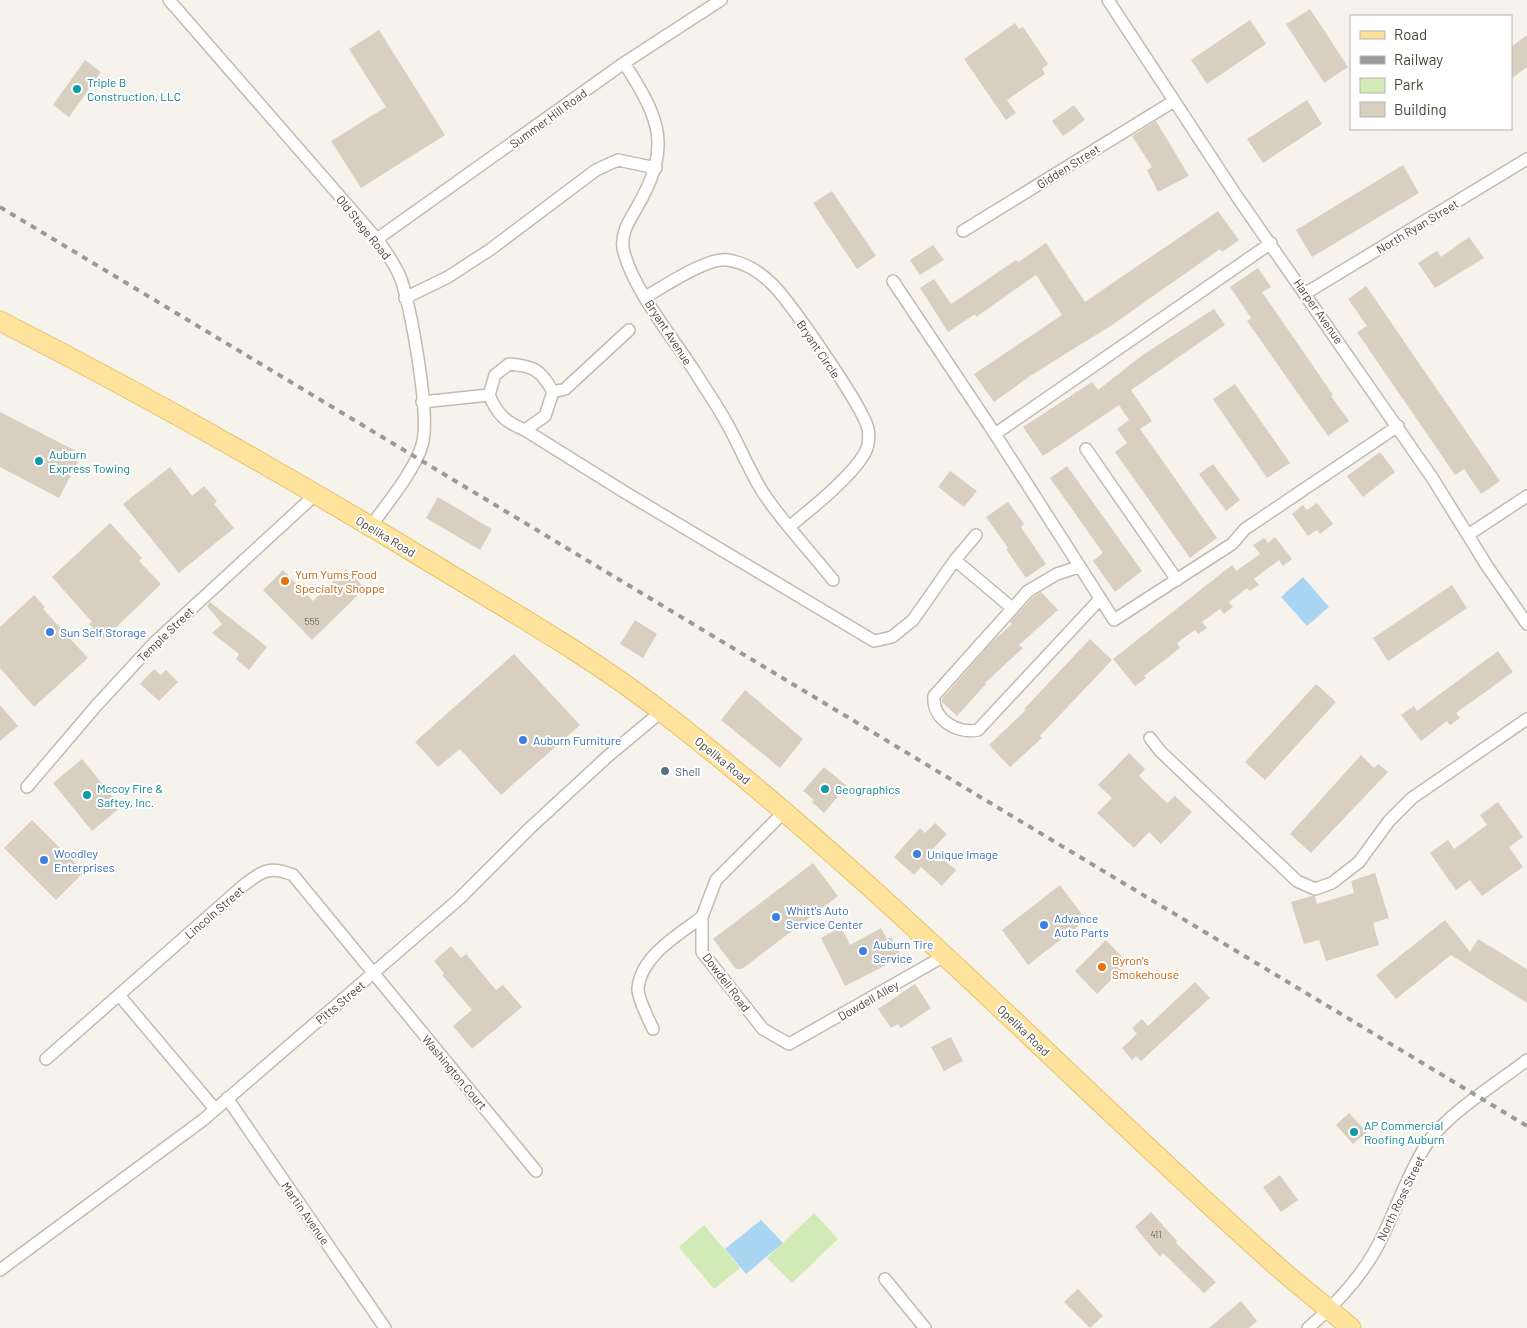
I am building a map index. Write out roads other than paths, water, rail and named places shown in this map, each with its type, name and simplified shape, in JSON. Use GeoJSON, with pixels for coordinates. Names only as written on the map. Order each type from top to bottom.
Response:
{"type":"FeatureCollection","features":[{"type":"Feature","properties":{"kind":"main road","name":"Opelika Road"},"geometry":{"type":"LineString","coordinates":[[0,321],[168,409],[371,526],[586,657],[662,711],[746,777],[946,955],[1282,1270],[1351,1328]]}},
{"type":"Feature","properties":{"kind":"street","name":"Old Stage Road"},"geometry":{"type":"LineString","coordinates":[[169,0],[377,240],[392,259],[401,280],[419,363],[424,430],[422,446],[416,460],[371,526]]}},
{"type":"Feature","properties":{"kind":"street","name":"Summer Hill Road"},"geometry":{"type":"LineString","coordinates":[[377,240],[624,63],[721,0]]}},
{"type":"Feature","properties":{"kind":"street","name":"Harper Avenue"},"geometry":{"type":"LineString","coordinates":[[1108,0],[1271,244],[1398,426],[1527,624]]}},
{"type":"Feature","properties":{"kind":"street","name":"Bryant Avenue"},"geometry":{"type":"LineString","coordinates":[[624,63],[639,87],[653,116],[658,151],[656,168],[650,185],[624,229],[623,246],[628,262],[645,297],[725,420],[764,494],[833,580]]}},
{"type":"Feature","properties":{"kind":"street","name":"Gidden Street"},"geometry":{"type":"LineString","coordinates":[[963,231],[1174,101]]}},
{"type":"Feature","properties":{"kind":"street","name":"North Ryan Street"},"geometry":{"type":"LineString","coordinates":[[1306,293],[1527,159]]}},
{"type":"Feature","properties":{"kind":"street"},"geometry":{"type":"LineString","coordinates":[[405,298],[448,276],[491,249],[596,170],[618,160],[656,168]]}},
{"type":"Feature","properties":{"kind":"street"},"geometry":{"type":"LineString","coordinates":[[995,434],[1271,244]]}},
{"type":"Feature","properties":{"kind":"street","name":"Bryant Circle"},"geometry":{"type":"LineString","coordinates":[[645,297],[708,263],[726,260],[744,264],[773,285],[804,325],[860,412],[868,428],[867,447],[858,462],[823,499],[790,526]]}},
{"type":"Feature","properties":{"kind":"street"},"geometry":{"type":"LineString","coordinates":[[893,281],[995,434],[1078,567],[1114,620],[1232,544],[1245,529],[1398,426]]}},
{"type":"Feature","properties":{"kind":"street"},"geometry":{"type":"LineString","coordinates":[[553,392],[565,389],[629,330]]}},
{"type":"Feature","properties":{"kind":"street"},"geometry":{"type":"LineString","coordinates":[[553,392],[539,372],[528,365],[509,364],[495,375],[489,395],[497,413],[512,425],[525,430],[626,493],[874,641],[892,637],[913,620],[954,560],[976,535]]}},
{"type":"Feature","properties":{"kind":"street"},"geometry":{"type":"LineString","coordinates":[[525,430],[545,416],[553,392]]}},
{"type":"Feature","properties":{"kind":"street"},"geometry":{"type":"LineString","coordinates":[[422,402],[489,395]]}},
{"type":"Feature","properties":{"kind":"street"},"geometry":{"type":"LineString","coordinates":[[1086,449],[1177,580]]}},
{"type":"Feature","properties":{"kind":"street","name":"Temple Street"},"geometry":{"type":"LineString","coordinates":[[27,787],[96,706],[154,643],[316,494]]}},
{"type":"Feature","properties":{"kind":"street"},"geometry":{"type":"LineString","coordinates":[[1468,535],[1527,496]]}},
{"type":"Feature","properties":{"kind":"street"},"geometry":{"type":"LineString","coordinates":[[954,560],[1012,608]]}},
{"type":"Feature","properties":{"kind":"street"},"geometry":{"type":"LineString","coordinates":[[1078,567],[1057,574],[1028,591],[934,696],[933,706],[945,721],[961,731],[978,730],[1100,598]]}},
{"type":"Feature","properties":{"kind":"street","name":"Pitts Street"},"geometry":{"type":"LineString","coordinates":[[0,1270],[215,1109],[459,899],[544,815],[608,756],[662,711]]}},
{"type":"Feature","properties":{"kind":"street"},"geometry":{"type":"LineString","coordinates":[[1150,738],[1160,751],[1297,881],[1315,889],[1332,883],[1359,862],[1389,821],[1412,798],[1527,719]]}},
{"type":"Feature","properties":{"kind":"street","name":"Dowdell Road"},"geometry":{"type":"LineString","coordinates":[[784,812],[716,880],[702,917],[702,952],[763,1029],[789,1044]]}},
{"type":"Feature","properties":{"kind":"street","name":"Lincoln Street"},"geometry":{"type":"LineString","coordinates":[[46,1059],[251,879],[259,874],[278,868],[293,874],[374,973]]}},
{"type":"Feature","properties":{"kind":"street"},"geometry":{"type":"LineString","coordinates":[[653,1029],[638,990],[644,968],[667,943],[702,917]]}},
{"type":"Feature","properties":{"kind":"street","name":"Dowdell Alley"},"geometry":{"type":"LineString","coordinates":[[789,1044],[946,955]]}},
{"type":"Feature","properties":{"kind":"street","name":"Washington Court"},"geometry":{"type":"LineString","coordinates":[[374,973],[536,1171]]}},
{"type":"Feature","properties":{"kind":"street"},"geometry":{"type":"LineString","coordinates":[[119,995],[215,1109]]}},
{"type":"Feature","properties":{"kind":"street","name":"North Ross Street"},"geometry":{"type":"LineString","coordinates":[[1308,1328],[1330,1309],[1358,1278],[1384,1234],[1412,1171],[1429,1142],[1451,1119],[1527,1060]]}},
{"type":"Feature","properties":{"kind":"street","name":"Martin Avenue"},"geometry":{"type":"LineString","coordinates":[[227,1098],[386,1328]]}},
{"type":"Feature","properties":{"kind":"street"},"geometry":{"type":"LineString","coordinates":[[886,1278],[926,1328]]}},
{"type":"Feature","properties":{"kind":"water"},"geometry":{"type":"Polygon","coordinates":[[[1303,577],[1329,607],[1307,626],[1281,597],[1303,577]]]}},
{"type":"Feature","properties":{"kind":"water"},"geometry":{"type":"Polygon","coordinates":[[[761,1220],[783,1243],[746,1274],[725,1249],[761,1220]]]}},
{"type":"Feature","properties":{"kind":"railway"},"geometry":{"type":"LineString","coordinates":[[0,207],[1527,1126]]}},
{"type":"Feature","properties":{"kind":"place","name":"Triple B Construction, LLC"},"geometry":{"type":"Point","coordinates":[77,89]}},
{"type":"Feature","properties":{"kind":"place","name":"Auburn Express Towing"},"geometry":{"type":"Point","coordinates":[39,461]}},
{"type":"Feature","properties":{"kind":"place","name":"Yum Yums Food Specialty Shoppe"},"geometry":{"type":"Point","coordinates":[285,581]}},
{"type":"Feature","properties":{"kind":"place","name":"Sun Self Storage"},"geometry":{"type":"Point","coordinates":[50,632]}},
{"type":"Feature","properties":{"kind":"place","name":"Auburn Furniture"},"geometry":{"type":"Point","coordinates":[523,740]}},
{"type":"Feature","properties":{"kind":"place","name":"Shell"},"geometry":{"type":"Point","coordinates":[665,771]}},
{"type":"Feature","properties":{"kind":"place","name":"Geographics"},"geometry":{"type":"Point","coordinates":[825,789]}},
{"type":"Feature","properties":{"kind":"place","name":"Mccoy Fire & Saftey, Inc."},"geometry":{"type":"Point","coordinates":[87,795]}},
{"type":"Feature","properties":{"kind":"place","name":"Unique Image"},"geometry":{"type":"Point","coordinates":[917,854]}},
{"type":"Feature","properties":{"kind":"place","name":"Woodley Enterprises"},"geometry":{"type":"Point","coordinates":[44,860]}},
{"type":"Feature","properties":{"kind":"place","name":"Whitt's Auto Service Center"},"geometry":{"type":"Point","coordinates":[776,917]}},
{"type":"Feature","properties":{"kind":"place","name":"Advance Auto Parts"},"geometry":{"type":"Point","coordinates":[1044,925]}},
{"type":"Feature","properties":{"kind":"place","name":"Auburn Tire Service"},"geometry":{"type":"Point","coordinates":[863,951]}},
{"type":"Feature","properties":{"kind":"place","name":"Byron's Smokehouse"},"geometry":{"type":"Point","coordinates":[1102,967]}},
{"type":"Feature","properties":{"kind":"place","name":"AP Commercial Roofing Auburn"},"geometry":{"type":"Point","coordinates":[1354,1132]}}]}
